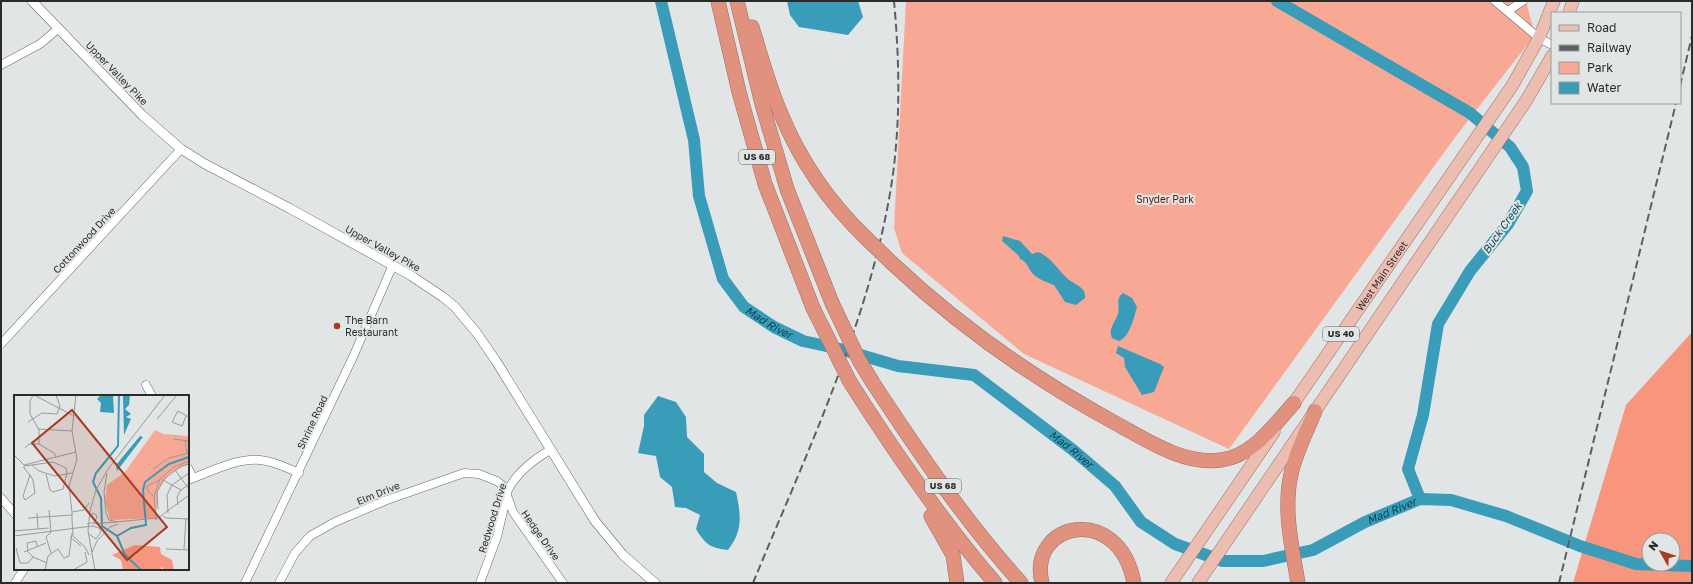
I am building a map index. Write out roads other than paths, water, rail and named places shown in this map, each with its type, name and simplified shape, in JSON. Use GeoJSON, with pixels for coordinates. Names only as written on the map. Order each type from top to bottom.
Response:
{"type":"FeatureCollection","features":[{"type":"Feature","properties":{"kind":"highway","name":"US 68"},"geometry":{"type":"LineString","coordinates":[[718,1],[739,92],[765,184],[820,325],[850,382],[895,454],[936,510],[996,583]]}},
{"type":"Feature","properties":{"kind":"highway","name":"US 68"},"geometry":{"type":"LineString","coordinates":[[737,1],[762,104],[787,189],[832,303],[859,360],[928,466],[955,503],[1021,583]]}},
{"type":"Feature","properties":{"kind":"highway"},"geometry":{"type":"LineString","coordinates":[[743,1],[768,80],[792,140],[820,186],[843,214],[893,264],[965,325],[1033,374],[1136,435],[1185,457],[1211,461],[1233,458],[1243,453],[1260,440],[1294,403]]}},
{"type":"Feature","properties":{"kind":"highway"},"geometry":{"type":"LineString","coordinates":[[1298,582],[1287,504],[1292,472],[1316,411]]}},
{"type":"Feature","properties":{"kind":"highway"},"geometry":{"type":"LineString","coordinates":[[895,454],[949,546],[956,566],[957,583]]}},
{"type":"Feature","properties":{"kind":"highway"},"geometry":{"type":"LineString","coordinates":[[1042,583],[1041,561],[1048,546],[1068,532],[1084,529],[1102,533],[1117,545],[1128,562],[1134,583]]}},
{"type":"Feature","properties":{"kind":"main road","name":"West Main Street"},"geometry":{"type":"LineString","coordinates":[[1173,580],[1214,518],[1512,86],[1540,38],[1554,1]]}},
{"type":"Feature","properties":{"kind":"main road"},"geometry":{"type":"LineString","coordinates":[[1569,12],[1573,1]]}},
{"type":"Feature","properties":{"kind":"main road","name":"US 40"},"geometry":{"type":"LineString","coordinates":[[1198,583],[1519,112],[1551,58]]}},
{"type":"Feature","properties":{"kind":"street","name":"Upper Valley Pike"},"geometry":{"type":"LineString","coordinates":[[32,1],[142,115],[181,149],[204,164],[289,208],[414,278],[443,297],[466,319],[496,361],[580,498],[604,532],[623,555],[655,583]]}},
{"type":"Feature","properties":{"kind":"street"},"geometry":{"type":"LineString","coordinates":[[1495,1],[1540,38],[1551,44]]}},
{"type":"Feature","properties":{"kind":"street"},"geometry":{"type":"LineString","coordinates":[[1508,11],[1523,1]]}},
{"type":"Feature","properties":{"kind":"street"},"geometry":{"type":"LineString","coordinates":[[1,65],[40,44],[59,28]]}},
{"type":"Feature","properties":{"kind":"street","name":"Cottonwood Drive"},"geometry":{"type":"LineString","coordinates":[[1,344],[181,149]]}},
{"type":"Feature","properties":{"kind":"street","name":"Shrine Road"},"geometry":{"type":"LineString","coordinates":[[246,583],[357,349],[392,267]]}},
{"type":"Feature","properties":{"kind":"street"},"geometry":{"type":"LineString","coordinates":[[146,385],[151,395]]}},
{"type":"Feature","properties":{"kind":"street","name":"Redwood Drive"},"geometry":{"type":"LineString","coordinates":[[480,583],[497,537],[508,492],[518,476],[529,464],[550,450]]}},
{"type":"Feature","properties":{"kind":"street"},"geometry":{"type":"LineString","coordinates":[[190,479],[233,464],[252,460],[269,461],[299,473]]}},
{"type":"Feature","properties":{"kind":"street","name":"Elm Drive"},"geometry":{"type":"LineString","coordinates":[[279,583],[295,553],[310,536],[335,522],[388,500],[464,473],[479,474],[497,481],[508,492]]}},
{"type":"Feature","properties":{"kind":"street","name":"Hedge Drive"},"geometry":{"type":"LineString","coordinates":[[508,492],[514,512],[563,583]]}},
{"type":"Feature","properties":{"kind":"street"},"geometry":{"type":"LineString","coordinates":[[1,498],[14,513]]}},
{"type":"Feature","properties":{"kind":"street"},"geometry":{"type":"LineString","coordinates":[[15,583],[23,570]]}},
{"type":"Feature","properties":{"kind":"water"},"geometry":{"type":"Polygon","coordinates":[[[787,1],[858,1],[863,17],[848,35],[799,27],[790,15],[787,1]]]}},
{"type":"Feature","properties":{"kind":"water"},"geometry":{"type":"Polygon","coordinates":[[[1003,236],[1020,241],[1032,254],[1038,252],[1052,261],[1069,280],[1081,288],[1085,294],[1085,298],[1076,305],[1065,302],[1054,285],[1043,281],[1031,272],[1026,263],[1002,241],[1003,236]]]}},
{"type":"Feature","properties":{"kind":"water"},"geometry":{"type":"Polygon","coordinates":[[[1123,293],[1132,298],[1137,307],[1129,331],[1123,339],[1119,341],[1112,338],[1111,332],[1112,326],[1118,314],[1119,298],[1123,293]]]}},
{"type":"Feature","properties":{"kind":"water"},"geometry":{"type":"Polygon","coordinates":[[[1118,346],[1164,367],[1154,392],[1142,395],[1125,367],[1124,358],[1116,353],[1118,346]]]}},
{"type":"Feature","properties":{"kind":"water"},"geometry":{"type":"Polygon","coordinates":[[[658,396],[676,402],[686,417],[687,437],[704,454],[704,472],[717,483],[736,492],[740,522],[733,543],[728,550],[717,548],[705,542],[696,529],[700,515],[686,508],[675,507],[672,487],[660,477],[656,456],[638,453],[644,426],[644,415],[658,396]]]}},
{"type":"Feature","properties":{"kind":"waterway","name":"Mad River"},"geometry":{"type":"LineString","coordinates":[[661,1],[694,140],[699,196],[723,279],[744,307],[774,327],[803,341],[840,349],[898,366],[974,375],[1073,450],[1115,486],[1141,522],[1175,544],[1223,561],[1263,561],[1313,550],[1365,522],[1420,499],[1451,500],[1506,516],[1580,546],[1636,564],[1692,566]]}},
{"type":"Feature","properties":{"kind":"waterway","name":"Buck Creek"},"geometry":{"type":"LineString","coordinates":[[1277,1],[1470,113],[1510,147],[1523,167],[1527,191],[1508,224],[1470,271],[1438,324],[1423,415],[1408,469],[1420,499]]}},
{"type":"Feature","properties":{"kind":"railway"},"geometry":{"type":"LineString","coordinates":[[753,583],[812,442],[849,346],[865,297],[878,248],[889,199],[896,150],[898,75],[894,1]]}},
{"type":"Feature","properties":{"kind":"railway"},"geometry":{"type":"LineString","coordinates":[[1681,82],[1692,36]]}},
{"type":"Feature","properties":{"kind":"railway"},"geometry":{"type":"LineString","coordinates":[[1559,583],[1676,104]]}},
{"type":"Feature","properties":{"kind":"place","name":"The Barn Restaurant"},"geometry":{"type":"Point","coordinates":[337,326]}},
{"type":"Feature","properties":{"kind":"park label","name":"Snyder Park"},"geometry":{"type":"Point","coordinates":[1165,199]}}]}
